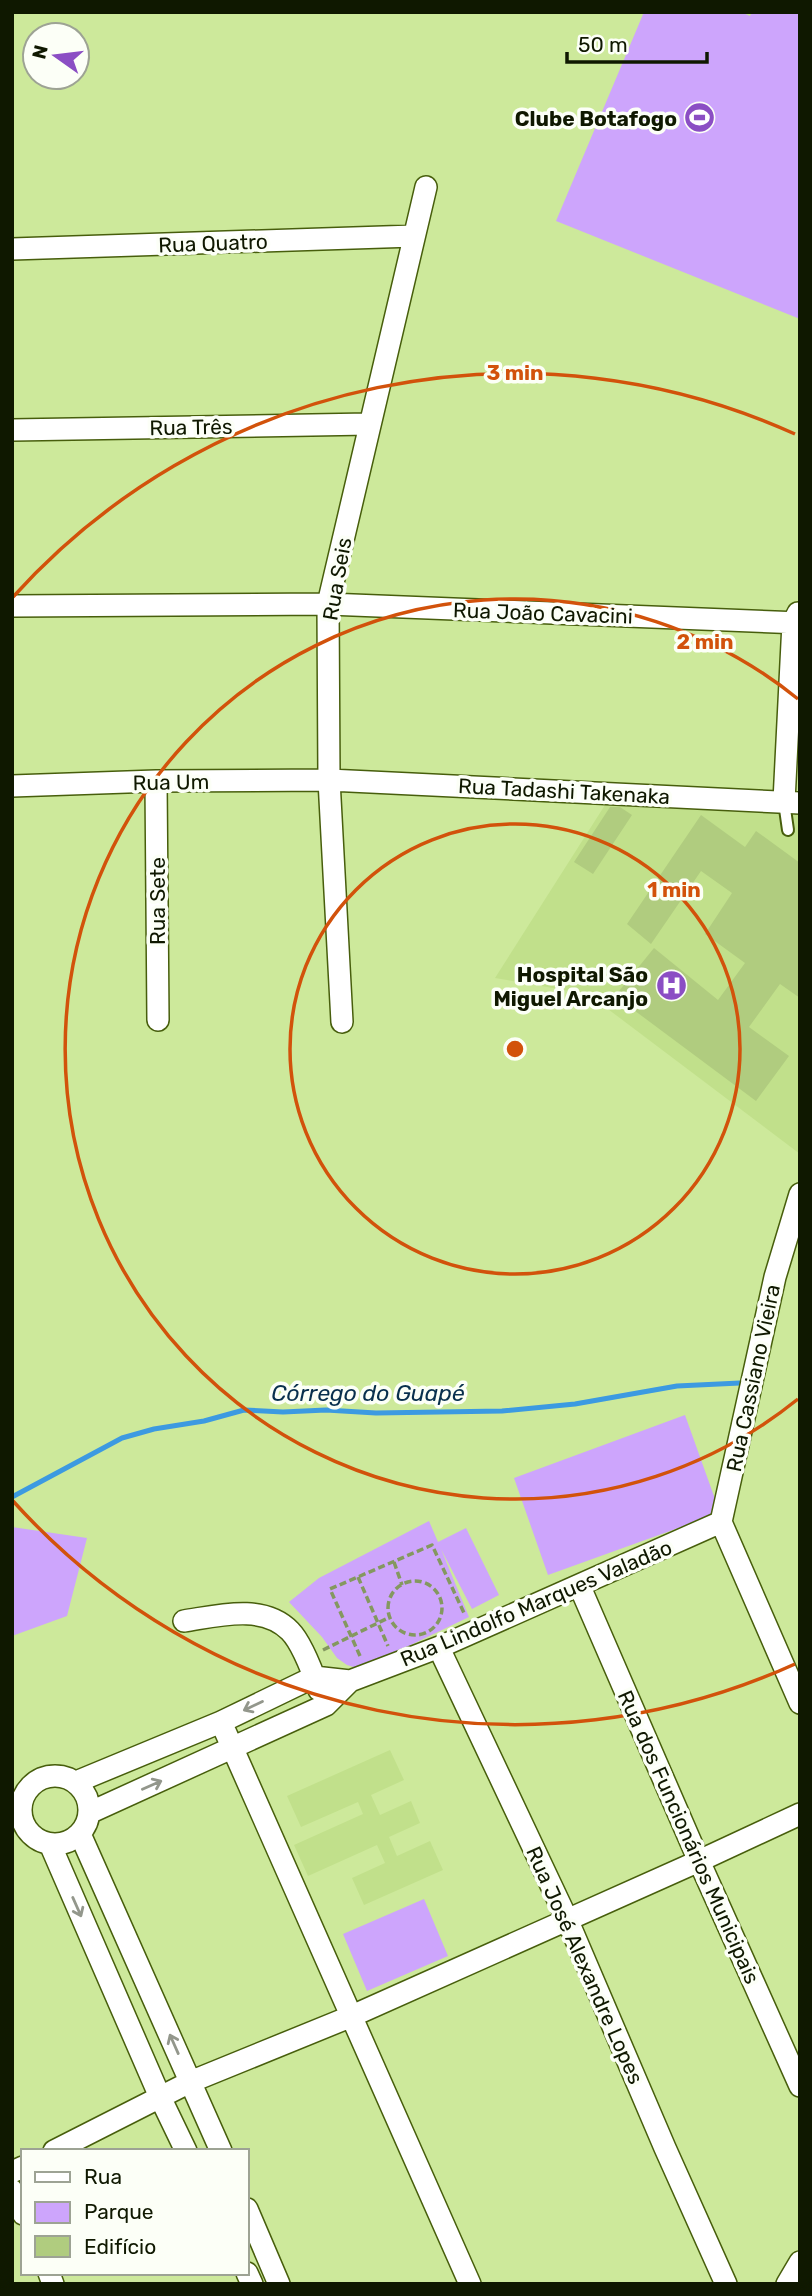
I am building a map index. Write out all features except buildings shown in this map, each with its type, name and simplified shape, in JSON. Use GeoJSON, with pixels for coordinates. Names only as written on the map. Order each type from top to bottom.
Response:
{"type":"FeatureCollection","features":[{"type":"Feature","properties":{"kind":"street","name":"Rua Seis"},"geometry":{"type":"LineString","coordinates":[[341,1022],[329,780],[328,604],[426,187]]}},
{"type":"Feature","properties":{"kind":"street","name":"Rua Quatro"},"geometry":{"type":"LineString","coordinates":[[12,249],[414,236]]}},
{"type":"Feature","properties":{"kind":"street","name":"Rua Três"},"geometry":{"type":"LineString","coordinates":[[12,430],[369,424]]}},
{"type":"Feature","properties":{"kind":"street","name":"Rua João Cavacini"},"geometry":{"type":"LineString","coordinates":[[12,606],[328,604],[797,619]]}},
{"type":"Feature","properties":{"kind":"street"},"geometry":{"type":"LineString","coordinates":[[792,802],[797,619]]}},
{"type":"Feature","properties":{"kind":"street","name":"Rua Um"},"geometry":{"type":"LineString","coordinates":[[12,786],[156,781],[329,780]]}},
{"type":"Feature","properties":{"kind":"street","name":"Rua Tadashi Takenaka"},"geometry":{"type":"LineString","coordinates":[[329,780],[792,802]]}},
{"type":"Feature","properties":{"kind":"street","name":"Rua Sete"},"geometry":{"type":"LineString","coordinates":[[156,781],[158,1020]]}},
{"type":"Feature","properties":{"kind":"street","name":"Rua Cassiano Vieira"},"geometry":{"type":"LineString","coordinates":[[721,1522],[775,1277],[800,1194]]}},
{"type":"Feature","properties":{"kind":"street"},"geometry":{"type":"LineString","coordinates":[[721,1522],[800,1703]]}},
{"type":"Feature","properties":{"kind":"street","name":"Rua Lindolfo Marques Valadão"},"geometry":{"type":"LineString","coordinates":[[89,1813],[326,1704],[351,1681],[439,1648],[721,1522]]}},
{"type":"Feature","properties":{"kind":"street","name":"Rua dos Funcionários Municipais"},"geometry":{"type":"LineString","coordinates":[[580,1587],[800,2086]]}},
{"type":"Feature","properties":{"kind":"street"},"geometry":{"type":"LineString","coordinates":[[184,1620],[240,1613],[278,1621],[292,1633],[326,1704]]}},
{"type":"Feature","properties":{"kind":"street","name":"Rua José Alexandre Lopes"},"geometry":{"type":"LineString","coordinates":[[439,1648],[567,1919],[726,2284]]}},
{"type":"Feature","properties":{"kind":"street"},"geometry":{"type":"LineString","coordinates":[[76,1782],[221,1722],[310,1668]]}},
{"type":"Feature","properties":{"kind":"street","name":"Rua Lindolfo Marques Valadão"},"geometry":{"type":"LineString","coordinates":[[310,1668],[351,1681]]}},
{"type":"Feature","properties":{"kind":"street"},"geometry":{"type":"LineString","coordinates":[[221,1722],[470,2284]]}},
{"type":"Feature","properties":{"kind":"street"},"geometry":{"type":"LineString","coordinates":[[54,1775],[76,1782],[84,1791],[89,1813],[80,1834],[71,1841],[50,1844],[21,1838],[24,1825],[22,1803],[33,1784],[54,1775]]}},
{"type":"Feature","properties":{"kind":"street"},"geometry":{"type":"LineString","coordinates":[[58,2149],[190,2082],[352,2016],[800,1814]]}},
{"type":"Feature","properties":{"kind":"street"},"geometry":{"type":"LineString","coordinates":[[80,1834],[220,2149]]}},
{"type":"Feature","properties":{"kind":"street"},"geometry":{"type":"LineString","coordinates":[[50,1844],[185,2149]]}},
{"type":"Feature","properties":{"kind":"street"},"geometry":{"type":"LineString","coordinates":[[12,2190],[21,2210]]}},
{"type":"Feature","properties":{"kind":"street"},"geometry":{"type":"LineString","coordinates":[[248,2211],[279,2284]]}},
{"type":"Feature","properties":{"kind":"street"},"geometry":{"type":"LineString","coordinates":[[788,2284],[800,2262]]}},
{"type":"Feature","properties":{"kind":"lane"},"geometry":{"type":"LineString","coordinates":[[788,830],[792,802]]}},
{"type":"Feature","properties":{"kind":"path"},"geometry":{"type":"LineString","coordinates":[[365,1659],[358,1653],[330,1589],[432,1545],[473,1633]]}},
{"type":"Feature","properties":{"kind":"path"},"geometry":{"type":"LineString","coordinates":[[394,1562],[402,1584]]}},
{"type":"Feature","properties":{"kind":"path"},"geometry":{"type":"LineString","coordinates":[[358,1577],[389,1649],[399,1645]]}},
{"type":"Feature","properties":{"kind":"path"},"geometry":{"type":"LineString","coordinates":[[408,1640],[430,1631],[441,1617],[441,1600],[437,1592],[423,1582],[414,1581],[402,1584],[392,1594],[389,1603],[390,1618],[396,1628],[404,1633],[417,1635]]}},
{"type":"Feature","properties":{"kind":"path"},"geometry":{"type":"LineString","coordinates":[[310,1668],[351,1637],[390,1618]]}},
{"type":"Feature","properties":{"kind":"shaded area","name":"Hospital São Miguel Arcanjo"},"geometry":{"type":"Polygon","coordinates":[[[605,805],[800,815],[800,1154],[588,994],[495,978],[605,805]]]}},
{"type":"Feature","properties":{"kind":"shaded area"},"geometry":{"type":"Polygon","coordinates":[[[390,1750],[404,1780],[371,1795],[380,1815],[411,1801],[420,1823],[389,1837],[397,1856],[430,1841],[443,1870],[364,1905],[352,1878],[385,1863],[377,1845],[308,1876],[294,1845],[363,1814],[358,1802],[301,1827],[287,1796],[390,1750]]]}},
{"type":"Feature","properties":{"kind":"green space","name":"Clube Botafogo"},"geometry":{"type":"Polygon","coordinates":[[[644,12],[741,12],[750,16],[752,12],[800,12],[800,319],[556,221],[644,12]]]}},
{"type":"Feature","properties":{"kind":"green space"},"geometry":{"type":"Polygon","coordinates":[[[685,1415],[720,1513],[548,1575],[514,1478],[685,1415]]]}},
{"type":"Feature","properties":{"kind":"green space"},"geometry":{"type":"Polygon","coordinates":[[[429,1521],[438,1542],[466,1528],[499,1595],[472,1609],[441,1549],[469,1617],[369,1665],[357,1668],[347,1665],[337,1658],[322,1637],[289,1602],[319,1578],[429,1521]]]}},
{"type":"Feature","properties":{"kind":"green space"},"geometry":{"type":"Polygon","coordinates":[[[12,1527],[87,1538],[67,1616],[12,1636],[12,1527]]]}},
{"type":"Feature","properties":{"kind":"green space"},"geometry":{"type":"Polygon","coordinates":[[[424,1899],[448,1956],[367,1991],[343,1934],[424,1899]]]}},
{"type":"Feature","properties":{"kind":"waterway","name":"Córrego do Guapé"},"geometry":{"type":"LineString","coordinates":[[12,1497],[122,1438],[244,1410],[376,1413],[502,1411],[575,1404],[677,1386],[740,1383]]}},
{"type":"Feature","properties":{"kind":"place","name":"Clube Botafogo"},"geometry":{"type":"Point","coordinates":[700,118]}},
{"type":"Feature","properties":{"kind":"place","name":"Hospital São Miguel Arcanjo"},"geometry":{"type":"Point","coordinates":[671,986]}}]}
